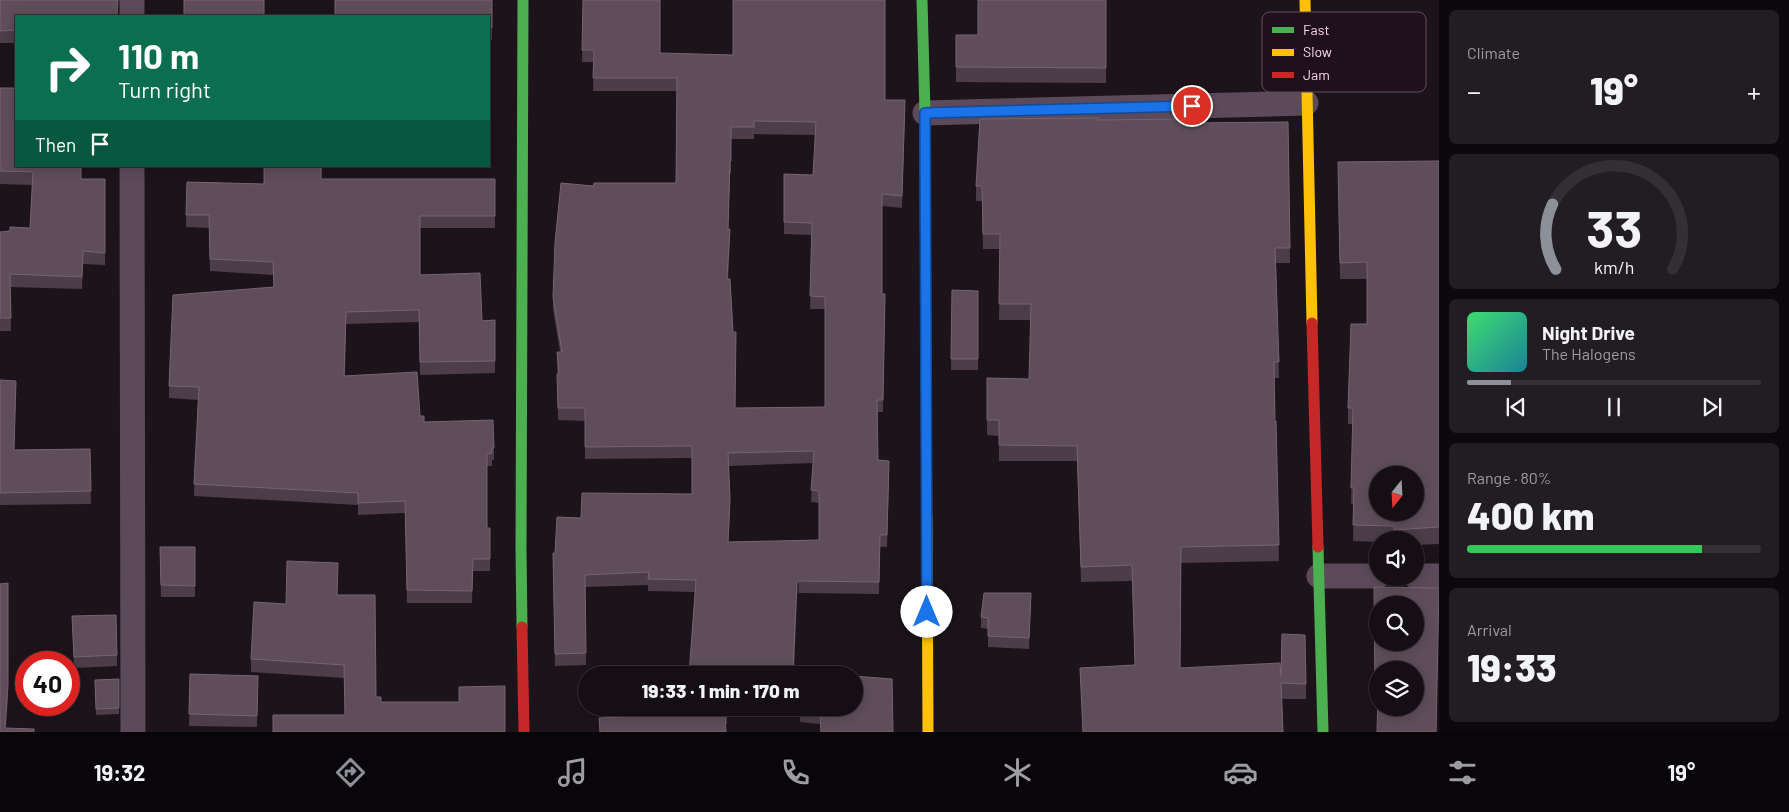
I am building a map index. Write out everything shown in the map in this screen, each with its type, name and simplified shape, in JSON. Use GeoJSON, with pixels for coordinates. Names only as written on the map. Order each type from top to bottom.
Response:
{"type":"FeatureCollection","features":[{"type":"Feature","properties":{"kind":"street"},"geometry":{"type":"LineString","coordinates":[[132,0],[132,15]]}},
{"type":"Feature","properties":{"kind":"street"},"geometry":{"type":"LineString","coordinates":[[523,0],[521,549],[524,732]]}},
{"type":"Feature","properties":{"kind":"street"},"geometry":{"type":"LineString","coordinates":[[922,0],[925,113],[928,732]]}},
{"type":"Feature","properties":{"kind":"street"},"geometry":{"type":"LineString","coordinates":[[1306,92],[1323,732]]}},
{"type":"Feature","properties":{"kind":"street"},"geometry":{"type":"LineString","coordinates":[[925,113],[1306,103]]}},
{"type":"Feature","properties":{"kind":"street"},"geometry":{"type":"LineString","coordinates":[[132,167],[133,732]]}},
{"type":"Feature","properties":{"kind":"street"},"geometry":{"type":"LineString","coordinates":[[1319,576],[1369,576]]}},
{"type":"Feature","properties":{"kind":"street"},"geometry":{"type":"LineString","coordinates":[[1424,576],[1439,576]]}},
{"type":"Feature","properties":{"kind":"building"},"geometry":{"type":"Polygon","coordinates":[[[0,0],[118,0],[117,15],[15,15],[15,30],[0,31],[0,0]]]}},
{"type":"Feature","properties":{"kind":"building"},"geometry":{"type":"Polygon","coordinates":[[[184,0],[264,0],[264,15],[184,15],[184,0]]]}},
{"type":"Feature","properties":{"kind":"building"},"geometry":{"type":"Polygon","coordinates":[[[335,0],[492,0],[492,28],[490,28],[490,15],[335,15],[335,0]]]}},
{"type":"Feature","properties":{"kind":"building"},"geometry":{"type":"Polygon","coordinates":[[[583,0],[660,0],[660,53],[733,55],[733,0],[885,0],[885,100],[905,100],[902,196],[882,194],[882,294],[885,294],[883,400],[877,400],[878,460],[889,461],[887,535],[880,535],[879,582],[797,582],[793,666],[690,666],[696,580],[648,579],[649,572],[585,575],[586,653],[555,654],[553,553],[555,553],[557,517],[581,518],[582,493],[692,494],[692,446],[585,447],[585,408],[558,408],[557,374],[559,374],[557,352],[562,352],[553,297],[555,243],[561,183],[593,186],[594,183],[676,183],[677,78],[593,78],[594,50],[582,50],[583,0]],[[754,121],[754,127],[731,127],[728,229],[730,229],[727,279],[730,279],[733,332],[736,332],[735,408],[825,407],[825,297],[810,296],[812,223],[784,222],[784,174],[813,175],[816,122],[754,121]],[[814,451],[728,453],[730,499],[728,542],[819,540],[819,491],[811,490],[814,451]]]}},
{"type":"Feature","properties":{"kind":"building"},"geometry":{"type":"Polygon","coordinates":[[[978,0],[1106,0],[1106,68],[956,67],[956,35],[978,35],[978,0]]]}},
{"type":"Feature","properties":{"kind":"building"},"geometry":{"type":"Polygon","coordinates":[[[0,88],[15,88],[15,167],[81,167],[81,179],[105,179],[105,253],[83,251],[82,277],[10,274],[11,318],[0,318],[0,232],[10,231],[10,227],[30,228],[33,172],[0,171],[0,88]]]}},
{"type":"Feature","properties":{"kind":"building"},"geometry":{"type":"Polygon","coordinates":[[[1098,118],[1098,120],[1187,119],[1187,123],[1288,122],[1290,248],[1275,248],[1279,362],[1274,362],[1279,545],[1181,547],[1180,668],[1280,663],[1281,676],[1282,634],[1305,635],[1306,684],[1281,683],[1283,732],[1083,732],[1080,668],[1135,665],[1132,565],[1081,567],[1077,446],[999,445],[999,420],[987,420],[987,378],[1029,379],[1031,304],[999,304],[1000,234],[983,234],[982,186],[976,186],[980,119],[1098,118]]]}},
{"type":"Feature","properties":{"kind":"building"},"geometry":{"type":"Polygon","coordinates":[[[1439,161],[1439,527],[1394,530],[1394,526],[1353,525],[1354,488],[1351,488],[1353,408],[1348,408],[1351,324],[1367,324],[1367,262],[1340,263],[1338,162],[1439,161]]]}},
{"type":"Feature","properties":{"kind":"building"},"geometry":{"type":"Polygon","coordinates":[[[264,167],[321,167],[321,179],[495,179],[495,216],[420,216],[420,275],[480,273],[482,321],[495,320],[495,361],[420,362],[419,310],[346,312],[344,376],[417,372],[420,416],[424,416],[424,422],[493,420],[494,448],[492,448],[492,453],[487,454],[487,528],[490,528],[490,559],[473,559],[472,591],[407,590],[405,501],[358,503],[358,493],[194,484],[199,387],[169,386],[173,295],[274,287],[273,262],[210,259],[209,215],[186,215],[187,182],[264,184],[264,167]]]}},
{"type":"Feature","properties":{"kind":"building"},"geometry":{"type":"Polygon","coordinates":[[[952,290],[978,291],[978,359],[951,359],[952,290]]]}},
{"type":"Feature","properties":{"kind":"building"},"geometry":{"type":"Polygon","coordinates":[[[0,380],[16,381],[14,450],[90,449],[91,491],[0,493],[0,380]]]}},
{"type":"Feature","properties":{"kind":"building"},"geometry":{"type":"Polygon","coordinates":[[[160,547],[195,547],[195,586],[161,585],[160,547]]]}},
{"type":"Feature","properties":{"kind":"building"},"geometry":{"type":"Polygon","coordinates":[[[287,561],[338,563],[337,595],[375,595],[376,697],[381,697],[381,702],[459,702],[459,687],[505,686],[505,732],[273,732],[273,715],[345,715],[344,665],[251,659],[254,602],[286,604],[287,561]]]}},
{"type":"Feature","properties":{"kind":"building"},"geometry":{"type":"Polygon","coordinates":[[[8,583],[8,686],[5,728],[34,729],[34,732],[0,732],[0,584],[8,583]]]}},
{"type":"Feature","properties":{"kind":"building"},"geometry":{"type":"Polygon","coordinates":[[[1374,587],[1439,588],[1436,732],[1377,732],[1377,716],[1424,716],[1424,661],[1375,661],[1375,651],[1424,651],[1424,596],[1374,596],[1374,587]]]}},
{"type":"Feature","properties":{"kind":"building"},"geometry":{"type":"Polygon","coordinates":[[[984,593],[1031,593],[1029,638],[988,636],[988,618],[981,617],[984,593]]]}},
{"type":"Feature","properties":{"kind":"building"},"geometry":{"type":"Polygon","coordinates":[[[116,615],[117,655],[80,657],[80,651],[74,651],[72,616],[116,615]]]}},
{"type":"Feature","properties":{"kind":"building"},"geometry":{"type":"Polygon","coordinates":[[[190,674],[258,676],[257,716],[189,714],[190,674]]]}},
{"type":"Feature","properties":{"kind":"building"},"geometry":{"type":"Polygon","coordinates":[[[863,677],[892,679],[893,732],[821,732],[820,716],[863,716],[863,677]]]}},
{"type":"Feature","properties":{"kind":"building"},"geometry":{"type":"Polygon","coordinates":[[[119,679],[119,708],[96,709],[95,680],[119,679]]]}},
{"type":"Feature","properties":{"kind":"building"},"geometry":{"type":"Polygon","coordinates":[[[725,716],[726,732],[600,732],[599,718],[725,716]]]}},
{"type":"Feature","properties":{"kind":"traffic: fast"},"geometry":{"type":"LineString","coordinates":[[522,627],[523,0]]}},
{"type":"Feature","properties":{"kind":"traffic: fast"},"geometry":{"type":"LineString","coordinates":[[922,0],[925,113],[926,394]]}},
{"type":"Feature","properties":{"kind":"traffic: fast"},"geometry":{"type":"LineString","coordinates":[[1318,547],[1323,732]]}},
{"type":"Feature","properties":{"kind":"traffic: slow"},"geometry":{"type":"LineString","coordinates":[[1305,0],[1305,12]]}},
{"type":"Feature","properties":{"kind":"traffic: slow"},"geometry":{"type":"LineString","coordinates":[[1307,92],[1312,323]]}},
{"type":"Feature","properties":{"kind":"traffic: slow"},"geometry":{"type":"LineString","coordinates":[[927,518],[928,732]]}},
{"type":"Feature","properties":{"kind":"traffic: jam"},"geometry":{"type":"LineString","coordinates":[[1312,323],[1318,547]]}},
{"type":"Feature","properties":{"kind":"traffic: jam"},"geometry":{"type":"LineString","coordinates":[[926,394],[927,518]]}},
{"type":"Feature","properties":{"kind":"traffic: jam"},"geometry":{"type":"LineString","coordinates":[[522,627],[524,732]]}},
{"type":"Feature","properties":{"kind":"route"},"geometry":{"type":"LineString","coordinates":[[927,612],[925,113],[1192,106]]}}]}
